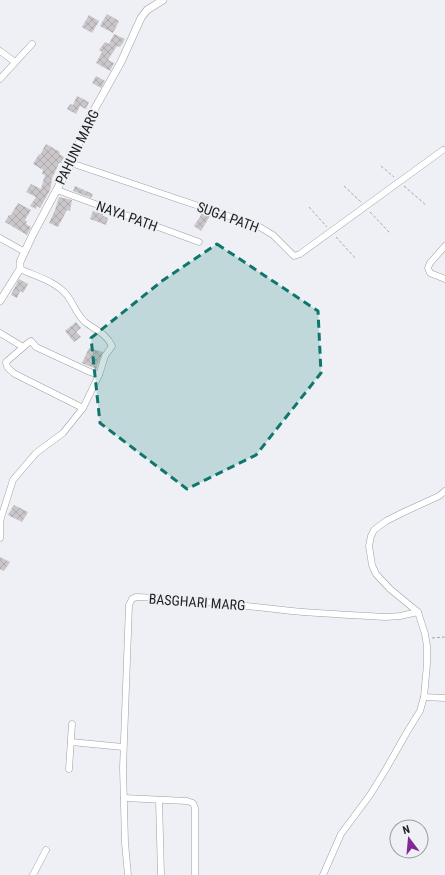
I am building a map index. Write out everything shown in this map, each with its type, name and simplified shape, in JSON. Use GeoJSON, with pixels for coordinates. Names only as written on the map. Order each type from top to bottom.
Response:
{"type":"FeatureCollection","features":[{"type":"Feature","properties":{"kind":"street","name":"PAHUNI MARG"},"geometry":{"type":"LineString","coordinates":[[0,300],[20,269],[20,262],[71,163],[90,119],[121,62],[141,18],[147,10],[163,0]]}},
{"type":"Feature","properties":{"kind":"street"},"geometry":{"type":"LineString","coordinates":[[0,79],[32,44]]}},
{"type":"Feature","properties":{"kind":"street"},"geometry":{"type":"LineString","coordinates":[[0,51],[15,62]]}},
{"type":"Feature","properties":{"kind":"street","name":"SUGA PATH"},"geometry":{"type":"LineString","coordinates":[[71,163],[258,226],[273,235],[294,256],[300,254],[444,150]]}},
{"type":"Feature","properties":{"kind":"street","name":"NAYA PATH"},"geometry":{"type":"LineString","coordinates":[[57,190],[199,242]]}},
{"type":"Feature","properties":{"kind":"street"},"geometry":{"type":"LineString","coordinates":[[0,238],[25,252]]}},
{"type":"Feature","properties":{"kind":"street"},"geometry":{"type":"LineString","coordinates":[[445,246],[430,263],[428,268],[430,273],[445,280]]}},
{"type":"Feature","properties":{"kind":"street"},"geometry":{"type":"LineString","coordinates":[[0,538],[0,521],[13,480],[36,453],[63,433],[83,408],[99,375],[105,356],[112,346],[109,339],[85,322],[69,298],[60,288],[20,269]]}},
{"type":"Feature","properties":{"kind":"street"},"geometry":{"type":"LineString","coordinates":[[0,333],[24,347]]}},
{"type":"Feature","properties":{"kind":"street"},"geometry":{"type":"LineString","coordinates":[[83,408],[15,374],[6,366],[6,362],[31,341],[36,347],[99,375]]}},
{"type":"Feature","properties":{"kind":"street"},"geometry":{"type":"LineString","coordinates":[[323,875],[343,831],[370,795],[386,769],[420,711],[424,697],[427,664],[426,638],[418,612],[390,589],[376,574],[372,565],[369,546],[374,530],[404,512],[439,496],[445,491]]}},
{"type":"Feature","properties":{"kind":"street","name":"BASGHARI MARG"},"geometry":{"type":"LineString","coordinates":[[128,875],[125,843],[123,747],[127,688],[129,605],[132,599],[136,597],[167,599],[244,605],[292,611],[386,617],[418,612]]}},
{"type":"Feature","properties":{"kind":"street"},"geometry":{"type":"LineString","coordinates":[[424,697],[445,698]]}},
{"type":"Feature","properties":{"kind":"street"},"geometry":{"type":"LineString","coordinates":[[69,769],[72,724]]}},
{"type":"Feature","properties":{"kind":"street"},"geometry":{"type":"LineString","coordinates":[[70,742],[123,747]]}},
{"type":"Feature","properties":{"kind":"street"},"geometry":{"type":"LineString","coordinates":[[124,798],[193,803],[195,808],[195,875]]}},
{"type":"Feature","properties":{"kind":"street"},"geometry":{"type":"LineString","coordinates":[[159,800],[161,875]]}},
{"type":"Feature","properties":{"kind":"street"},"geometry":{"type":"LineString","coordinates":[[32,875],[46,850]]}},
{"type":"Feature","properties":{"kind":"path"},"geometry":{"type":"LineString","coordinates":[[426,638],[445,637]]}},
{"type":"Feature","properties":{"kind":"highlighted area"},"geometry":{"type":"Polygon","coordinates":[[[217,244],[318,311],[321,373],[256,455],[187,489],[100,423],[91,338],[162,281],[217,244]]]}},
{"type":"Feature","properties":{"kind":"building"},"geometry":{"type":"Polygon","coordinates":[[[107,14],[119,21],[113,33],[100,26],[107,14]]]}},
{"type":"Feature","properties":{"kind":"building"},"geometry":{"type":"Polygon","coordinates":[[[89,15],[99,21],[92,33],[82,27],[89,15]]]}},
{"type":"Feature","properties":{"kind":"building"},"geometry":{"type":"Polygon","coordinates":[[[114,34],[125,39],[120,47],[117,46],[108,60],[114,63],[110,71],[96,63],[102,52],[99,50],[105,42],[109,44],[114,34]]]}},
{"type":"Feature","properties":{"kind":"building"},"geometry":{"type":"Polygon","coordinates":[[[96,76],[105,81],[101,88],[92,83],[96,76]]]}},
{"type":"Feature","properties":{"kind":"building"},"geometry":{"type":"Polygon","coordinates":[[[77,96],[89,102],[86,109],[80,106],[76,114],[67,109],[70,104],[73,105],[77,96]]]}},
{"type":"Feature","properties":{"kind":"building"},"geometry":{"type":"Polygon","coordinates":[[[46,144],[60,152],[59,154],[64,157],[61,163],[59,163],[51,181],[50,190],[40,208],[37,206],[36,209],[30,206],[36,197],[26,192],[31,184],[41,189],[45,175],[42,174],[43,170],[33,164],[46,144]]]}},
{"type":"Feature","properties":{"kind":"building"},"geometry":{"type":"Polygon","coordinates":[[[75,186],[93,194],[91,198],[73,191],[75,186]]]}},
{"type":"Feature","properties":{"kind":"building"},"geometry":{"type":"Polygon","coordinates":[[[59,197],[72,200],[70,211],[67,210],[58,227],[49,223],[59,197]]]}},
{"type":"Feature","properties":{"kind":"building"},"geometry":{"type":"Polygon","coordinates":[[[18,203],[31,210],[25,220],[27,222],[26,224],[31,227],[27,235],[5,222],[18,203]]]}},
{"type":"Feature","properties":{"kind":"building"},"geometry":{"type":"Polygon","coordinates":[[[93,211],[103,214],[103,216],[108,218],[106,225],[90,219],[93,211]]]}},
{"type":"Feature","properties":{"kind":"building"},"geometry":{"type":"Polygon","coordinates":[[[203,212],[210,216],[201,231],[194,226],[203,212]]]}},
{"type":"Feature","properties":{"kind":"building"},"geometry":{"type":"Polygon","coordinates":[[[19,279],[28,284],[23,293],[20,291],[17,298],[11,295],[19,279]]]}},
{"type":"Feature","properties":{"kind":"building"},"geometry":{"type":"Polygon","coordinates":[[[76,322],[81,328],[76,332],[81,337],[74,342],[65,331],[76,322]]]}},
{"type":"Feature","properties":{"kind":"building"},"geometry":{"type":"Polygon","coordinates":[[[89,348],[103,352],[96,369],[82,363],[89,348]]]}},
{"type":"Feature","properties":{"kind":"building"},"geometry":{"type":"Polygon","coordinates":[[[14,505],[28,512],[22,522],[8,515],[14,505]]]}},
{"type":"Feature","properties":{"kind":"building"},"geometry":{"type":"Polygon","coordinates":[[[0,557],[10,562],[4,571],[0,569],[0,557]]]}}]}
